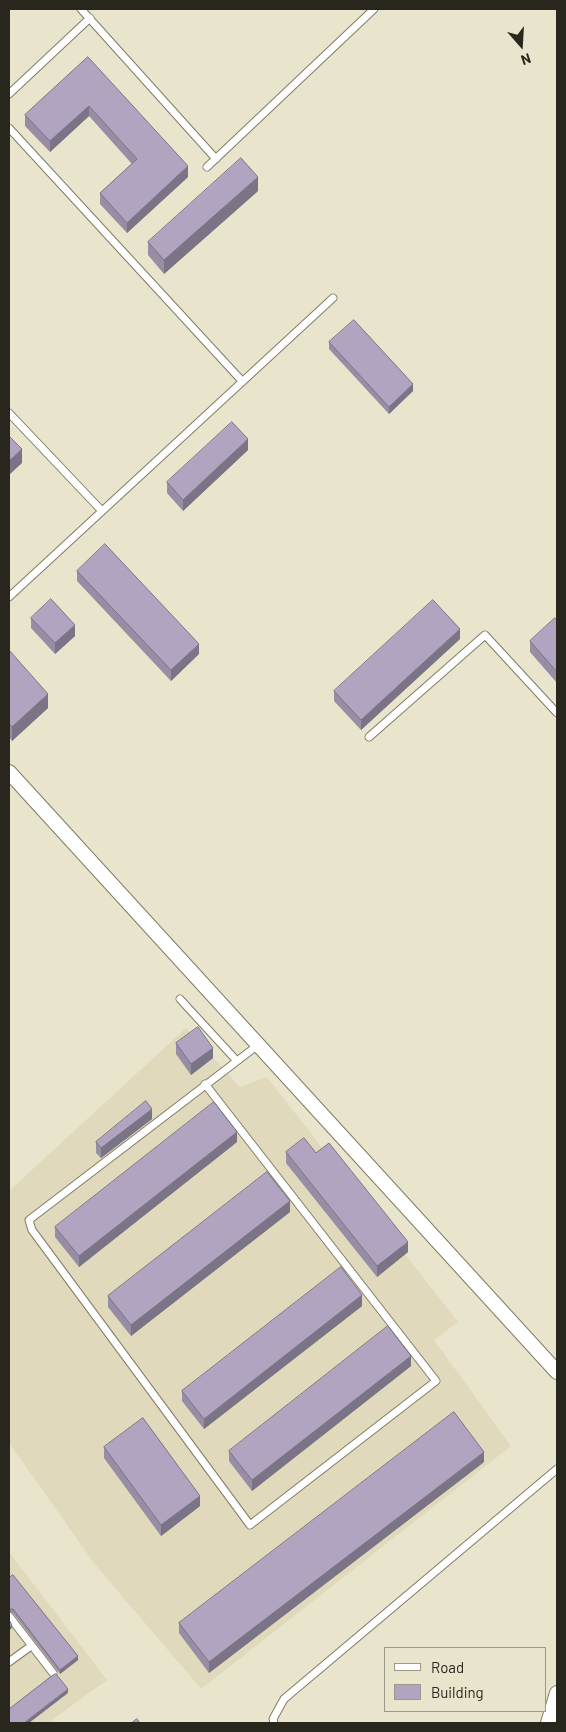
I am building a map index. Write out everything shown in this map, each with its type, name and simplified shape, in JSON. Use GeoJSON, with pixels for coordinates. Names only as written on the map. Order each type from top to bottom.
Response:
{"type":"FeatureCollection","features":[{"type":"Feature","properties":{"kind":"street"},"geometry":{"type":"LineString","coordinates":[[9,772],[557,1372]]}},
{"type":"Feature","properties":{"kind":"street"},"geometry":{"type":"LineString","coordinates":[[548,1723],[557,1692]]}},
{"type":"Feature","properties":{"kind":"lane"},"geometry":{"type":"LineString","coordinates":[[82,9],[216,159]]}},
{"type":"Feature","properties":{"kind":"lane"},"geometry":{"type":"LineString","coordinates":[[207,167],[374,9]]}},
{"type":"Feature","properties":{"kind":"lane"},"geometry":{"type":"LineString","coordinates":[[9,94],[90,18]]}},
{"type":"Feature","properties":{"kind":"lane"},"geometry":{"type":"LineString","coordinates":[[9,128],[242,381]]}},
{"type":"Feature","properties":{"kind":"lane"},"geometry":{"type":"LineString","coordinates":[[9,597],[332,298]]}},
{"type":"Feature","properties":{"kind":"lane"},"geometry":{"type":"LineString","coordinates":[[9,413],[102,511]]}},
{"type":"Feature","properties":{"kind":"lane"},"geometry":{"type":"LineString","coordinates":[[369,737],[485,635],[557,713]]}},
{"type":"Feature","properties":{"kind":"lane"},"geometry":{"type":"LineString","coordinates":[[180,999],[236,1060]]}},
{"type":"Feature","properties":{"kind":"lane"},"geometry":{"type":"LineString","coordinates":[[205,1084],[436,1380],[250,1524],[32,1230],[29,1220],[236,1060],[258,1045]]}},
{"type":"Feature","properties":{"kind":"lane"},"geometry":{"type":"LineString","coordinates":[[274,1723],[274,1719],[284,1699],[557,1468]]}},
{"type":"Feature","properties":{"kind":"lane"},"geometry":{"type":"LineString","coordinates":[[9,1616],[30,1646],[53,1673]]}},
{"type":"Feature","properties":{"kind":"lane"},"geometry":{"type":"LineString","coordinates":[[9,1662],[30,1646]]}},
{"type":"Feature","properties":{"kind":"shaded area"},"geometry":{"type":"Polygon","coordinates":[[[186,1028],[240,1087],[267,1077],[458,1322],[434,1340],[511,1446],[201,1689],[94,1563],[9,1443],[9,1191],[186,1028]]]}},
{"type":"Feature","properties":{"kind":"shaded area"},"geometry":{"type":"Polygon","coordinates":[[[9,1552],[107,1680],[48,1723],[9,1723],[9,1552]]]}},
{"type":"Feature","properties":{"kind":"building"},"geometry":{"type":"Polygon","coordinates":[[[88,57],[188,166],[127,223],[100,193],[137,159],[89,106],[50,141],[25,115],[88,57]]]}},
{"type":"Feature","properties":{"kind":"building"},"geometry":{"type":"Polygon","coordinates":[[[241,158],[258,177],[164,260],[148,242],[241,158]]]}},
{"type":"Feature","properties":{"kind":"building"},"geometry":{"type":"Polygon","coordinates":[[[354,320],[413,384],[389,407],[329,342],[354,320]]]}},
{"type":"Feature","properties":{"kind":"building"},"geometry":{"type":"Polygon","coordinates":[[[232,422],[248,439],[183,500],[167,482],[232,422]]]}},
{"type":"Feature","properties":{"kind":"building"},"geometry":{"type":"Polygon","coordinates":[[[9,436],[22,449],[9,461],[9,436]]]}},
{"type":"Feature","properties":{"kind":"building"},"geometry":{"type":"Polygon","coordinates":[[[105,544],[199,644],[171,670],[77,571],[105,544]]]}},
{"type":"Feature","properties":{"kind":"building"},"geometry":{"type":"Polygon","coordinates":[[[51,599],[75,625],[55,643],[31,618],[51,599]]]}},
{"type":"Feature","properties":{"kind":"building"},"geometry":{"type":"Polygon","coordinates":[[[433,600],[460,629],[361,720],[334,691],[433,600]]]}},
{"type":"Feature","properties":{"kind":"building"},"geometry":{"type":"Polygon","coordinates":[[[555,618],[557,620],[557,672],[530,641],[555,618]]]}},
{"type":"Feature","properties":{"kind":"building"},"geometry":{"type":"Polygon","coordinates":[[[9,650],[48,694],[12,727],[9,723],[9,650]]]}},
{"type":"Feature","properties":{"kind":"building"},"geometry":{"type":"Polygon","coordinates":[[[198,1027],[213,1048],[191,1064],[176,1043],[198,1027]]]}},
{"type":"Feature","properties":{"kind":"building"},"geometry":{"type":"Polygon","coordinates":[[[146,1101],[152,1109],[101,1148],[96,1142],[146,1101]]]}},
{"type":"Feature","properties":{"kind":"building"},"geometry":{"type":"Polygon","coordinates":[[[214,1102],[237,1132],[79,1256],[55,1227],[214,1102]]]}},
{"type":"Feature","properties":{"kind":"building"},"geometry":{"type":"Polygon","coordinates":[[[304,1138],[316,1153],[329,1143],[408,1242],[377,1266],[286,1152],[304,1138]]]}},
{"type":"Feature","properties":{"kind":"building"},"geometry":{"type":"Polygon","coordinates":[[[267,1172],[290,1201],[131,1325],[108,1296],[267,1172]]]}},
{"type":"Feature","properties":{"kind":"building"},"geometry":{"type":"Polygon","coordinates":[[[341,1267],[362,1295],[204,1419],[182,1391],[341,1267]]]}},
{"type":"Feature","properties":{"kind":"building"},"geometry":{"type":"Polygon","coordinates":[[[388,1326],[411,1356],[252,1480],[229,1451],[388,1326]]]}},
{"type":"Feature","properties":{"kind":"building"},"geometry":{"type":"Polygon","coordinates":[[[454,1412],[484,1452],[209,1662],[179,1623],[454,1412]]]}},
{"type":"Feature","properties":{"kind":"building"},"geometry":{"type":"Polygon","coordinates":[[[143,1418],[200,1496],[161,1525],[104,1447],[143,1418]]]}},
{"type":"Feature","properties":{"kind":"building"},"geometry":{"type":"Polygon","coordinates":[[[13,1575],[78,1656],[60,1670],[13,1609],[9,1609],[9,1578],[13,1575]]]}},
{"type":"Feature","properties":{"kind":"building"},"geometry":{"type":"Polygon","coordinates":[[[56,1674],[68,1689],[24,1723],[9,1723],[9,1709],[56,1674]]]}},
{"type":"Feature","properties":{"kind":"building"},"geometry":{"type":"Polygon","coordinates":[[[137,1719],[140,1723],[132,1723],[137,1719]]]}}]}
